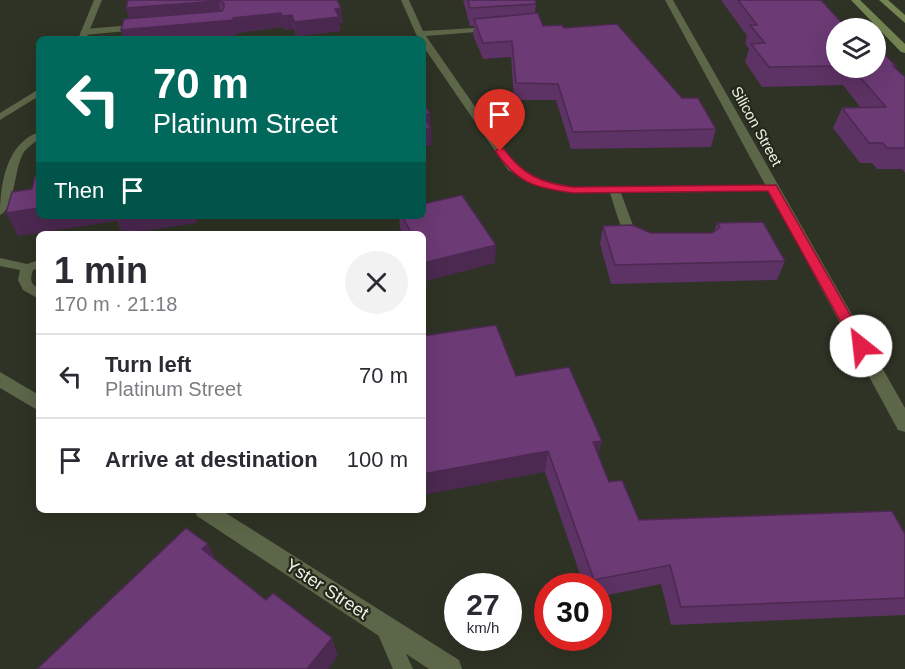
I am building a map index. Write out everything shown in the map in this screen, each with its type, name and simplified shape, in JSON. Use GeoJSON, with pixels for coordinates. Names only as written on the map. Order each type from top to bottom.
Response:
{"type":"FeatureCollection","features":[{"type":"Feature","properties":{"kind":"main road"},"geometry":{"type":"LineString","coordinates":[[855,0],[905,50]]}},
{"type":"Feature","properties":{"kind":"main road"},"geometry":{"type":"LineString","coordinates":[[883,0],[905,20]]}},
{"type":"Feature","properties":{"kind":"street","name":"Silicon Street"},"geometry":{"type":"LineString","coordinates":[[669,0],[905,425]]}},
{"type":"Feature","properties":{"kind":"street"},"geometry":{"type":"LineString","coordinates":[[84,36],[154,27]]}},
{"type":"Feature","properties":{"kind":"street"},"geometry":{"type":"LineString","coordinates":[[0,379],[36,402]]}},
{"type":"Feature","properties":{"kind":"street","name":"Yster Street"},"geometry":{"type":"LineString","coordinates":[[209,513],[450,669]]}},
{"type":"Feature","properties":{"kind":"lane"},"geometry":{"type":"LineString","coordinates":[[84,36],[98,0]]}},
{"type":"Feature","properties":{"kind":"lane"},"geometry":{"type":"LineString","coordinates":[[405,0],[421,36]]}},
{"type":"Feature","properties":{"kind":"lane"},"geometry":{"type":"LineString","coordinates":[[426,37],[499,28]]}},
{"type":"Feature","properties":{"kind":"lane"},"geometry":{"type":"LineString","coordinates":[[426,44],[512,168],[531,180],[555,188],[772,188]]}},
{"type":"Feature","properties":{"kind":"lane"},"geometry":{"type":"LineString","coordinates":[[0,117],[36,94]]}},
{"type":"Feature","properties":{"kind":"lane"},"geometry":{"type":"LineString","coordinates":[[1,209],[14,159],[29,140],[36,136]]}},
{"type":"Feature","properties":{"kind":"lane"},"geometry":{"type":"LineString","coordinates":[[614,189],[632,238],[646,245]]}},
{"type":"Feature","properties":{"kind":"lane"},"geometry":{"type":"LineString","coordinates":[[1,209],[21,202]]}},
{"type":"Feature","properties":{"kind":"lane"},"geometry":{"type":"LineString","coordinates":[[0,262],[33,266],[24,280],[27,287],[36,293]]}},
{"type":"Feature","properties":{"kind":"lane"},"geometry":{"type":"LineString","coordinates":[[384,626],[403,669]]}},
{"type":"Feature","properties":{"kind":"building"},"geometry":{"type":"Polygon","coordinates":[[[128,0],[337,0],[341,8],[335,9],[339,17],[294,22],[292,15],[282,16],[281,13],[233,18],[234,20],[121,30],[124,19],[222,11],[224,8],[224,3],[218,1],[126,8],[128,0]]]}},
{"type":"Feature","properties":{"kind":"building"},"geometry":{"type":"Polygon","coordinates":[[[468,0],[535,0],[536,4],[470,8],[468,0]]]}},
{"type":"Feature","properties":{"kind":"building"},"geometry":{"type":"Polygon","coordinates":[[[738,0],[821,0],[838,18],[826,18],[826,66],[769,67],[751,44],[765,43],[750,25],[757,25],[738,0]]]}},
{"type":"Feature","properties":{"kind":"building"},"geometry":{"type":"Polygon","coordinates":[[[538,13],[543,26],[562,25],[564,28],[617,24],[682,98],[698,98],[716,129],[573,132],[558,84],[516,83],[512,41],[483,43],[474,19],[538,13]]]}},
{"type":"Feature","properties":{"kind":"building"},"geometry":{"type":"Polygon","coordinates":[[[886,56],[905,77],[905,148],[887,148],[883,143],[869,143],[842,108],[886,107],[861,78],[886,78],[886,56]]]}},
{"type":"Feature","properties":{"kind":"building"},"geometry":{"type":"Polygon","coordinates":[[[35,177],[36,208],[6,213],[12,192],[32,189],[35,177]]]}},
{"type":"Feature","properties":{"kind":"building"},"geometry":{"type":"Polygon","coordinates":[[[462,195],[496,245],[426,262],[426,231],[410,231],[404,219],[426,219],[426,203],[462,195]]]}},
{"type":"Feature","properties":{"kind":"building"},"geometry":{"type":"Polygon","coordinates":[[[763,222],[785,261],[615,265],[603,226],[632,225],[651,233],[712,233],[720,227],[717,223],[763,222]]]}},
{"type":"Feature","properties":{"kind":"building"},"geometry":{"type":"Polygon","coordinates":[[[496,325],[516,376],[569,367],[602,441],[593,442],[609,482],[622,480],[639,520],[892,511],[905,534],[905,598],[681,607],[670,565],[612,576],[612,573],[592,573],[548,451],[426,473],[426,336],[496,325]]]}},
{"type":"Feature","properties":{"kind":"building"},"geometry":{"type":"Polygon","coordinates":[[[186,528],[208,544],[202,549],[266,600],[273,593],[332,638],[307,669],[37,669],[186,528]]]}},
{"type":"Feature","properties":{"kind":"route"},"geometry":{"type":"LineString","coordinates":[[500,151],[512,168],[525,177],[555,188],[573,190],[772,188],[861,346]]}}]}
